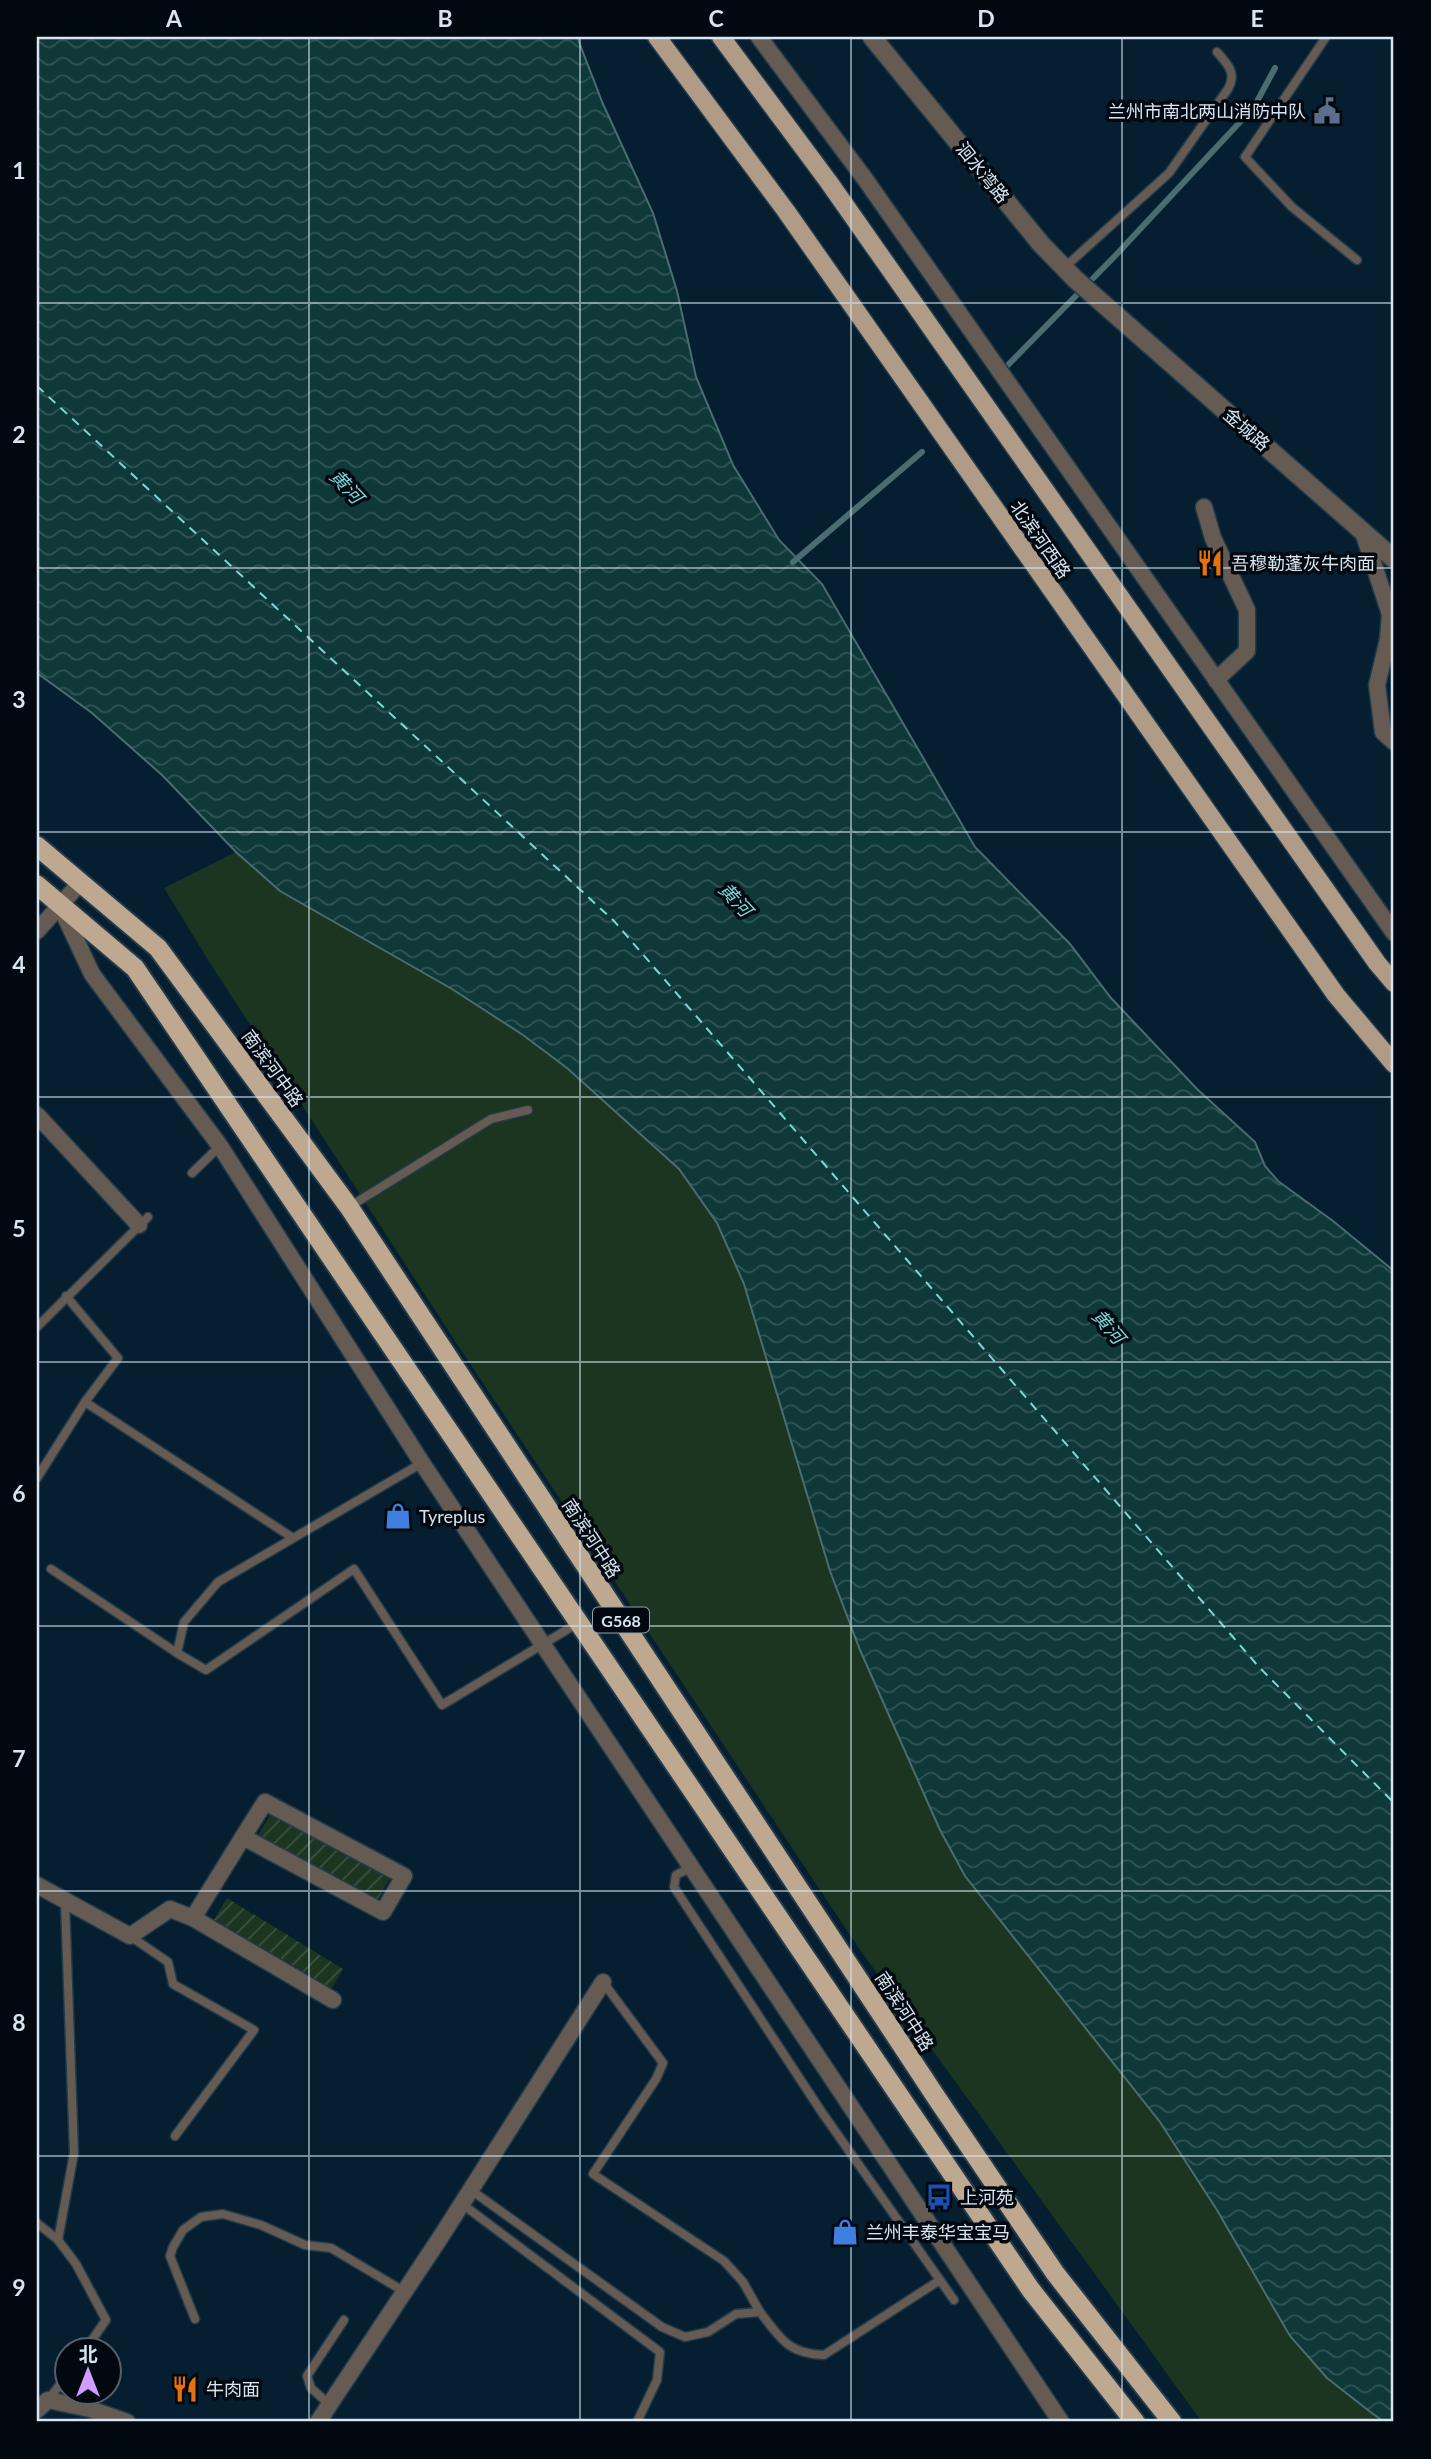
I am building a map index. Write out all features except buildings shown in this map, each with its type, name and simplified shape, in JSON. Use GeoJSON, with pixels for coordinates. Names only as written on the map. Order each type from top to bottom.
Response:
{"type":"FeatureCollection","features":[{"type":"Feature","properties":{"kind":"highway","name":"南滨河中路"},"geometry":{"type":"LineString","coordinates":[[37,846],[158,948],[349,1207],[1055,2273],[1172,2422]]}},
{"type":"Feature","properties":{"kind":"highway","name":"G568"},"geometry":{"type":"LineString","coordinates":[[37,885],[135,968],[1031,2290],[1135,2422]]}},
{"type":"Feature","properties":{"kind":"main road","name":"北滨河西路"},"geometry":{"type":"LineString","coordinates":[[657,37],[786,211],[1336,995],[1394,1064]]}},
{"type":"Feature","properties":{"kind":"main road","name":"北滨河西路"},"geometry":{"type":"LineString","coordinates":[[722,37],[828,181],[1330,896],[1394,983]]}},
{"type":"Feature","properties":{"kind":"street"},"geometry":{"type":"LineString","coordinates":[[759,37],[865,179],[1394,933]]}},
{"type":"Feature","properties":{"kind":"street","name":"洄水湾路"},"geometry":{"type":"LineString","coordinates":[[872,37],[1041,244],[1069,274],[1099,300]]}},
{"type":"Feature","properties":{"kind":"street","name":"金城路"},"geometry":{"type":"LineString","coordinates":[[1099,300],[1394,559]]}},
{"type":"Feature","properties":{"kind":"street"},"geometry":{"type":"LineString","coordinates":[[1204,507],[1213,538],[1247,610],[1247,651],[1216,680]]}},
{"type":"Feature","properties":{"kind":"street"},"geometry":{"type":"LineString","coordinates":[[1363,531],[1390,614],[1388,639],[1377,685],[1383,732],[1394,742]]}},
{"type":"Feature","properties":{"kind":"street"},"geometry":{"type":"LineString","coordinates":[[37,931],[80,883]]}},
{"type":"Feature","properties":{"kind":"street"},"geometry":{"type":"LineString","coordinates":[[60,905],[92,974],[220,1146],[422,1462],[1062,2422]]}},
{"type":"Feature","properties":{"kind":"street"},"geometry":{"type":"LineString","coordinates":[[37,1115],[144,1221]]}},
{"type":"Feature","properties":{"kind":"street"},"geometry":{"type":"LineString","coordinates":[[193,1918],[265,1801],[404,1876],[383,1912],[243,1837]]}},
{"type":"Feature","properties":{"kind":"street"},"geometry":{"type":"LineString","coordinates":[[37,1885],[130,1936],[170,1909],[193,1918],[332,2000]]}},
{"type":"Feature","properties":{"kind":"street"},"geometry":{"type":"LineString","coordinates":[[318,2422],[467,2197],[603,1982]]}},
{"type":"Feature","properties":{"kind":"street"},"geometry":{"type":"LineString","coordinates":[[42,2405],[90,2409],[127,2422]]}},
{"type":"Feature","properties":{"kind":"lane"},"geometry":{"type":"LineString","coordinates":[[1326,37],[1245,157],[1292,207],[1357,260]]}},
{"type":"Feature","properties":{"kind":"lane"},"geometry":{"type":"LineString","coordinates":[[1069,274],[1169,173],[1233,80],[1231,68],[1217,52]]}},
{"type":"Feature","properties":{"kind":"lane"},"geometry":{"type":"LineString","coordinates":[[349,1207],[491,1119],[528,1110]]}},
{"type":"Feature","properties":{"kind":"lane"},"geometry":{"type":"LineString","coordinates":[[192,1173],[220,1146]]}},
{"type":"Feature","properties":{"kind":"lane"},"geometry":{"type":"LineString","coordinates":[[37,1327],[144,1221]]}},
{"type":"Feature","properties":{"kind":"lane"},"geometry":{"type":"LineString","coordinates":[[37,1478],[85,1402],[118,1358],[66,1296]]}},
{"type":"Feature","properties":{"kind":"lane"},"geometry":{"type":"LineString","coordinates":[[85,1402],[293,1538]]}},
{"type":"Feature","properties":{"kind":"lane"},"geometry":{"type":"LineString","coordinates":[[177,1653],[184,1622],[218,1582],[422,1462]]}},
{"type":"Feature","properties":{"kind":"lane"},"geometry":{"type":"LineString","coordinates":[[51,1569],[206,1670],[354,1569],[442,1705],[580,1622]]}},
{"type":"Feature","properties":{"kind":"lane"},"geometry":{"type":"LineString","coordinates":[[692,1867],[676,1875],[674,1886],[821,2111],[954,2300]]}},
{"type":"Feature","properties":{"kind":"lane"},"geometry":{"type":"LineString","coordinates":[[58,2240],[74,2153],[65,1901]]}},
{"type":"Feature","properties":{"kind":"lane"},"geometry":{"type":"LineString","coordinates":[[130,1936],[168,1962],[173,1984],[254,2030],[174,2136]]}},
{"type":"Feature","properties":{"kind":"lane"},"geometry":{"type":"LineString","coordinates":[[603,1982],[663,2063],[656,2079],[593,2174],[724,2261],[743,2282],[760,2312],[783,2343],[803,2352],[824,2355],[940,2280]]}},
{"type":"Feature","properties":{"kind":"lane"},"geometry":{"type":"LineString","coordinates":[[467,2197],[662,2328],[685,2337],[708,2332],[736,2314],[760,2312]]}},
{"type":"Feature","properties":{"kind":"lane"},"geometry":{"type":"LineString","coordinates":[[467,2197],[660,2352],[657,2380],[637,2422]]}},
{"type":"Feature","properties":{"kind":"lane"},"geometry":{"type":"LineString","coordinates":[[195,2319],[170,2256],[183,2230],[201,2217],[223,2214],[261,2225],[305,2245],[331,2248],[405,2292]]}},
{"type":"Feature","properties":{"kind":"lane"},"geometry":{"type":"LineString","coordinates":[[37,2222],[58,2240],[76,2264],[106,2320],[95,2336]]}},
{"type":"Feature","properties":{"kind":"lane"},"geometry":{"type":"LineString","coordinates":[[330,2405],[311,2388],[307,2376],[344,2320]]}},
{"type":"Feature","properties":{"kind":"shaded area"},"geometry":{"type":"Polygon","coordinates":[[[236,852],[280,891],[452,989],[523,1035],[567,1068],[679,1169],[717,1223],[744,1284],[830,1571],[860,1650],[940,1830],[965,1876],[1160,2122],[1217,2210],[1373,2414],[1385,2422],[1202,2422],[860,1950],[455,1341],[164,888],[236,852]]]}},
{"type":"Feature","properties":{"kind":"shaded area"},"geometry":{"type":"Polygon","coordinates":[[[273,1810],[390,1878],[376,1903],[258,1835],[273,1810]]]}},
{"type":"Feature","properties":{"kind":"shaded area"},"geometry":{"type":"Polygon","coordinates":[[[227,1898],[343,1969],[329,1993],[212,1923],[227,1898]]]}},
{"type":"Feature","properties":{"kind":"water","name":"黄河"},"geometry":{"type":"Polygon","coordinates":[[[37,37],[577,37],[603,104],[653,213],[677,291],[696,377],[733,465],[779,540],[822,584],[975,847],[1070,944],[1111,998],[1197,1089],[1255,1142],[1265,1166],[1278,1181],[1333,1221],[1394,1271],[1394,2422],[1385,2422],[1327,2378],[1290,2336],[1217,2210],[1160,2122],[965,1876],[940,1830],[860,1650],[830,1571],[744,1284],[717,1223],[679,1169],[567,1068],[523,1035],[452,989],[280,891],[236,852],[162,775],[92,713],[37,673],[37,37]]]}},
{"type":"Feature","properties":{"kind":"waterway"},"geometry":{"type":"LineString","coordinates":[[1007,366],[1114,257],[1254,107],[1275,68]]}},
{"type":"Feature","properties":{"kind":"waterway"},"geometry":{"type":"LineString","coordinates":[[793,562],[922,452]]}},
{"type":"Feature","properties":{"kind":"ferry route"},"geometry":{"type":"LineString","coordinates":[[37,386],[614,921],[1258,1666],[1394,1803]]}},
{"type":"Feature","properties":{"kind":"place","name":"兰州市南北两山消防中队"},"geometry":{"type":"Point","coordinates":[1327,111]}},
{"type":"Feature","properties":{"kind":"place","name":"吾穆勒蓬灰牛肉面"},"geometry":{"type":"Point","coordinates":[1210,563]}},
{"type":"Feature","properties":{"kind":"place","name":"Tyreplus"},"geometry":{"type":"Point","coordinates":[398,1516]}},
{"type":"Feature","properties":{"kind":"place","name":"上河苑"},"geometry":{"type":"Point","coordinates":[939,2197]}},
{"type":"Feature","properties":{"kind":"place","name":"兰州丰泰华宝宝马"},"geometry":{"type":"Point","coordinates":[845,2232]}},
{"type":"Feature","properties":{"kind":"place","name":"牛肉面"},"geometry":{"type":"Point","coordinates":[185,2389]}}]}
